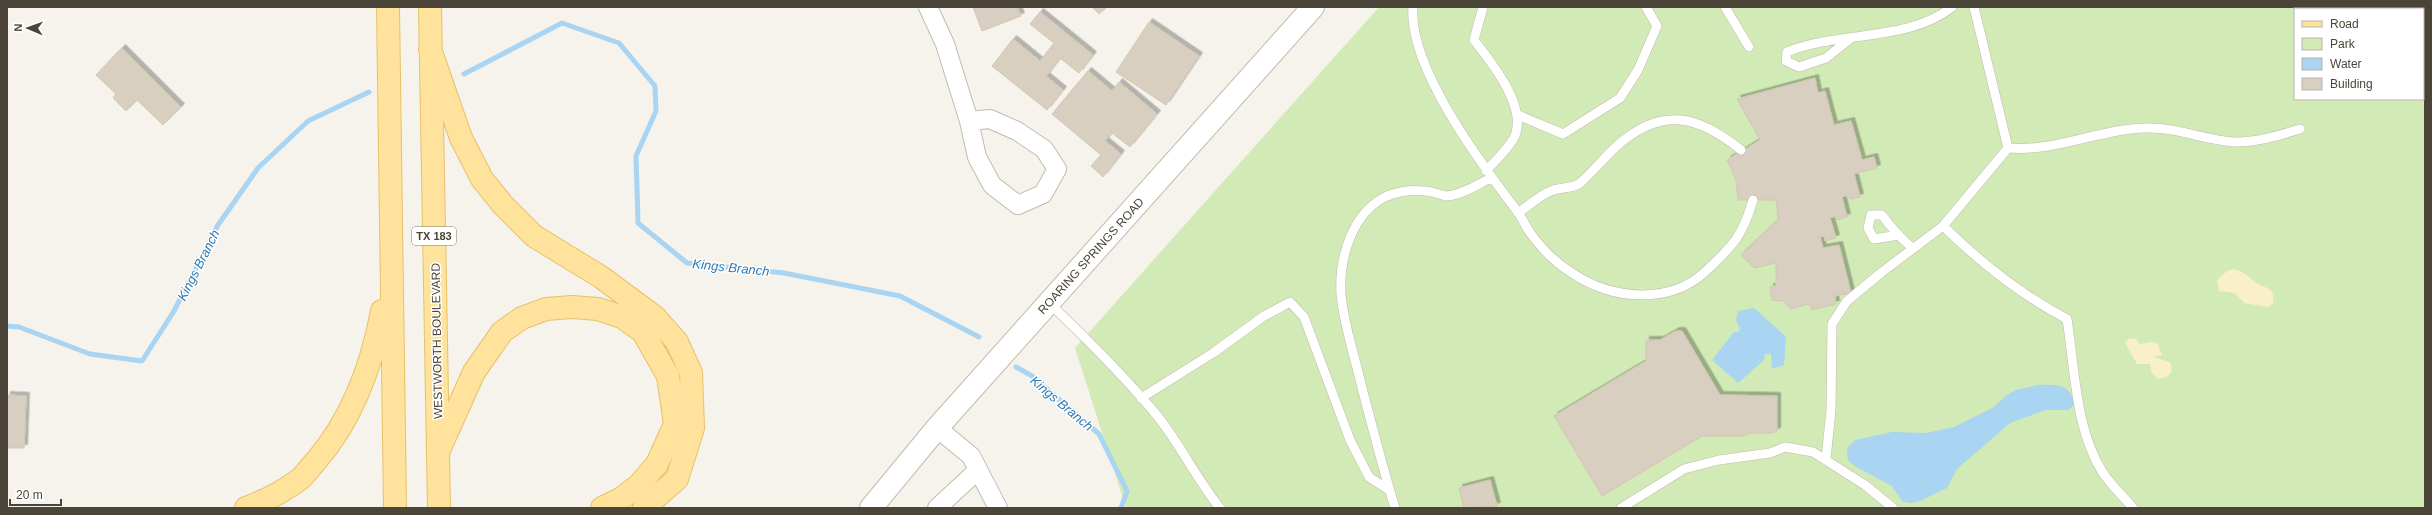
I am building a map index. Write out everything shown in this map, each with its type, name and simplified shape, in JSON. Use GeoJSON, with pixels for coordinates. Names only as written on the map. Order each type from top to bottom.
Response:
{"type":"FeatureCollection","features":[{"type":"Feature","properties":{"kind":"main road"},"geometry":{"type":"LineString","coordinates":[[388,7],[390,264],[395,508]]}},
{"type":"Feature","properties":{"kind":"main road","name":"WESTWORTH BOULEVARD"},"geometry":{"type":"LineString","coordinates":[[430,7],[439,508]]}},
{"type":"Feature","properties":{"kind":"main road"},"geometry":{"type":"LineString","coordinates":[[430,49],[461,138],[482,179],[503,206],[534,236],[601,277],[655,317],[677,342],[691,373],[693,428],[677,479],[644,508]]}},
{"type":"Feature","properties":{"kind":"main road"},"geometry":{"type":"LineString","coordinates":[[246,508],[280,492],[301,478],[338,435],[357,396],[376,343],[390,264]]}},
{"type":"Feature","properties":{"kind":"main road"},"geometry":{"type":"LineString","coordinates":[[439,450],[474,372],[502,332],[522,318],[546,309],[572,306],[598,309],[622,317],[643,332],[668,376],[675,424],[657,464],[639,485],[622,498],[602,508]]}},
{"type":"Feature","properties":{"kind":"main road"},"geometry":{"type":"LineString","coordinates":[[439,478],[446,508]]}},
{"type":"Feature","properties":{"kind":"street"},"geometry":{"type":"LineString","coordinates":[[928,7],[945,44],[969,120],[977,157],[992,185],[1018,205],[1042,194],[1057,169],[1044,149],[1017,131],[990,119],[969,120]]}},
{"type":"Feature","properties":{"kind":"street","name":"ROARING SPRINGS ROAD"},"geometry":{"type":"LineString","coordinates":[[872,508],[937,428],[1313,7]]}},
{"type":"Feature","properties":{"kind":"street"},"geometry":{"type":"LineString","coordinates":[[937,428],[971,456],[998,508]]}},
{"type":"Feature","properties":{"kind":"street"},"geometry":{"type":"LineString","coordinates":[[938,508],[978,470]]}},
{"type":"Feature","properties":{"kind":"lane"},"geometry":{"type":"LineString","coordinates":[[1413,7],[1418,43],[1432,80],[1462,135],[1488,174],[1518,213],[1545,252],[1572,273],[1598,288],[1632,296],[1654,295],[1694,282],[1736,241],[1747,223],[1754,200]]}},
{"type":"Feature","properties":{"kind":"lane"},"geometry":{"type":"LineString","coordinates":[[1395,508],[1347,329],[1341,294],[1343,267],[1350,239],[1359,219],[1371,206],[1388,196],[1410,189],[1447,196],[1459,193],[1488,174],[1515,137],[1518,115],[1505,83],[1474,40],[1483,7]]}},
{"type":"Feature","properties":{"kind":"lane"},"geometry":{"type":"LineString","coordinates":[[1518,115],[1563,134],[1620,98],[1638,70],[1657,26],[1646,7]]}},
{"type":"Feature","properties":{"kind":"lane"},"geometry":{"type":"LineString","coordinates":[[1725,7],[1749,47]]}},
{"type":"Feature","properties":{"kind":"lane"},"geometry":{"type":"LineString","coordinates":[[1851,38],[1826,58],[1799,67],[1786,61],[1787,52],[1807,44],[1851,38],[1939,17],[1952,7]]}},
{"type":"Feature","properties":{"kind":"lane"},"geometry":{"type":"LineString","coordinates":[[1974,7],[2008,148]]}},
{"type":"Feature","properties":{"kind":"lane"},"geometry":{"type":"LineString","coordinates":[[1518,213],[1550,191],[1579,184],[1619,144],[1638,130],[1661,121],[1685,120],[1705,125],[1740,150]]}},
{"type":"Feature","properties":{"kind":"lane"},"geometry":{"type":"LineString","coordinates":[[2008,148],[2023,149],[2082,140],[2114,131],[2146,128],[2177,130],[2237,142],[2271,138],[2300,129]]}},
{"type":"Feature","properties":{"kind":"lane"},"geometry":{"type":"LineString","coordinates":[[1826,460],[1831,410],[1832,324],[1847,301],[1912,248],[1943,226],[2008,148]]}},
{"type":"Feature","properties":{"kind":"lane"},"geometry":{"type":"LineString","coordinates":[[1943,226],[1965,247],[2015,287],[2067,318],[2081,411],[2092,451],[2101,468],[2133,508]]}},
{"type":"Feature","properties":{"kind":"lane"},"geometry":{"type":"LineString","coordinates":[[1899,235],[1912,248]]}},
{"type":"Feature","properties":{"kind":"lane"},"geometry":{"type":"LineString","coordinates":[[1141,398],[1213,353],[1264,316],[1290,302],[1304,317],[1350,440],[1369,477],[1389,490]]}},
{"type":"Feature","properties":{"kind":"lane"},"geometry":{"type":"LineString","coordinates":[[1049,303],[1084,336],[1156,414],[1206,491],[1220,508]]}},
{"type":"Feature","properties":{"kind":"lane"},"geometry":{"type":"LineString","coordinates":[[1621,508],[1684,469],[1719,460],[1770,453],[1785,447],[1813,452],[1865,485],[1893,508]]}},
{"type":"Feature","properties":{"kind":"green space"},"geometry":{"type":"Polygon","coordinates":[[[1379,7],[2425,7],[2425,508],[1126,508],[1075,348],[1379,7]]]}},
{"type":"Feature","properties":{"kind":"sand"},"geometry":{"type":"Polygon","coordinates":[[[2234,269],[2243,272],[2255,282],[2269,289],[2273,294],[2273,303],[2268,307],[2244,303],[2235,293],[2219,291],[2217,280],[2227,271],[2234,269]]]}},
{"type":"Feature","properties":{"kind":"sand"},"geometry":{"type":"Polygon","coordinates":[[[2129,338],[2136,339],[2139,344],[2152,342],[2158,344],[2162,355],[2155,356],[2156,358],[2170,362],[2172,371],[2168,376],[2159,379],[2152,374],[2150,364],[2137,364],[2125,343],[2129,338]]]}},
{"type":"Feature","properties":{"kind":"water"},"geometry":{"type":"Polygon","coordinates":[[[1754,308],[1786,337],[1784,365],[1772,369],[1771,354],[1765,354],[1764,360],[1738,383],[1712,360],[1734,332],[1738,332],[1740,329],[1736,320],[1738,311],[1754,308]]]}},
{"type":"Feature","properties":{"kind":"water"},"geometry":{"type":"Polygon","coordinates":[[[2038,385],[2057,385],[2067,389],[2073,398],[2074,405],[2068,410],[2046,410],[2010,423],[1957,469],[1947,488],[1920,501],[1909,503],[1902,501],[1892,486],[1856,467],[1848,460],[1847,448],[1855,440],[1892,432],[1926,433],[1954,427],[1994,407],[2007,395],[2016,390],[2038,385]]]}},
{"type":"Feature","properties":{"kind":"building"},"geometry":{"type":"Polygon","coordinates":[[[973,7],[1017,7],[1021,16],[982,31],[973,7]]]}},
{"type":"Feature","properties":{"kind":"building"},"geometry":{"type":"Polygon","coordinates":[[[1092,7],[1107,7],[1099,14],[1092,7]]]}},
{"type":"Feature","properties":{"kind":"building"},"geometry":{"type":"Polygon","coordinates":[[[1040,12],[1093,55],[1079,73],[1060,58],[1046,76],[1063,90],[1047,110],[992,66],[1013,39],[1040,61],[1054,43],[1030,24],[1040,12]]]}},
{"type":"Feature","properties":{"kind":"building"},"geometry":{"type":"Polygon","coordinates":[[[1149,22],[1199,56],[1166,105],[1116,72],[1149,22]]]}},
{"type":"Feature","properties":{"kind":"building"},"geometry":{"type":"Polygon","coordinates":[[[122,48],[181,107],[163,125],[137,100],[126,111],[113,98],[116,94],[96,75],[122,48]]]}},
{"type":"Feature","properties":{"kind":"building"},"geometry":{"type":"Polygon","coordinates":[[[1088,71],[1112,91],[1119,82],[1157,114],[1130,147],[1112,133],[1105,141],[1121,154],[1103,177],[1091,166],[1101,155],[1052,114],[1088,71]]]}},
{"type":"Feature","properties":{"kind":"building"},"geometry":{"type":"Polygon","coordinates":[[[1815,78],[1818,93],[1825,91],[1834,125],[1851,121],[1862,160],[1874,157],[1877,168],[1854,174],[1860,197],[1850,199],[1848,195],[1842,197],[1847,217],[1837,220],[1836,216],[1830,218],[1836,238],[1825,241],[1824,236],[1820,237],[1823,248],[1839,245],[1851,293],[1835,296],[1836,304],[1812,310],[1809,304],[1791,309],[1783,301],[1772,300],[1770,287],[1776,286],[1776,263],[1754,268],[1741,255],[1778,220],[1776,200],[1738,200],[1736,180],[1727,160],[1760,140],[1737,99],[1815,78]]]}},
{"type":"Feature","properties":{"kind":"building"},"geometry":{"type":"Polygon","coordinates":[[[1676,331],[1682,331],[1720,395],[1777,396],[1777,431],[1772,433],[1749,433],[1744,436],[1702,436],[1602,496],[1554,416],[1646,361],[1646,340],[1660,340],[1676,331]]]}},
{"type":"Feature","properties":{"kind":"building"},"geometry":{"type":"Polygon","coordinates":[[[7,395],[26,396],[24,448],[7,448],[7,395]]]}},
{"type":"Feature","properties":{"kind":"building"},"geometry":{"type":"Polygon","coordinates":[[[1490,480],[1497,506],[1464,508],[1459,488],[1490,480]]]}},
{"type":"Feature","properties":{"kind":"waterway","name":"Kings Branch"},"geometry":{"type":"LineString","coordinates":[[464,74],[562,23],[619,43],[655,86],[656,111],[636,156],[638,223],[687,263],[784,273],[900,296],[979,337]]}},
{"type":"Feature","properties":{"kind":"waterway","name":"Kings Branch"},"geometry":{"type":"LineString","coordinates":[[7,326],[19,327],[90,354],[142,361],[174,311],[218,225],[258,168],[308,121],[369,92]]}},
{"type":"Feature","properties":{"kind":"waterway","name":"Kings Branch"},"geometry":{"type":"LineString","coordinates":[[1016,367],[1032,376],[1099,434],[1127,491],[1121,508]]}}]}
